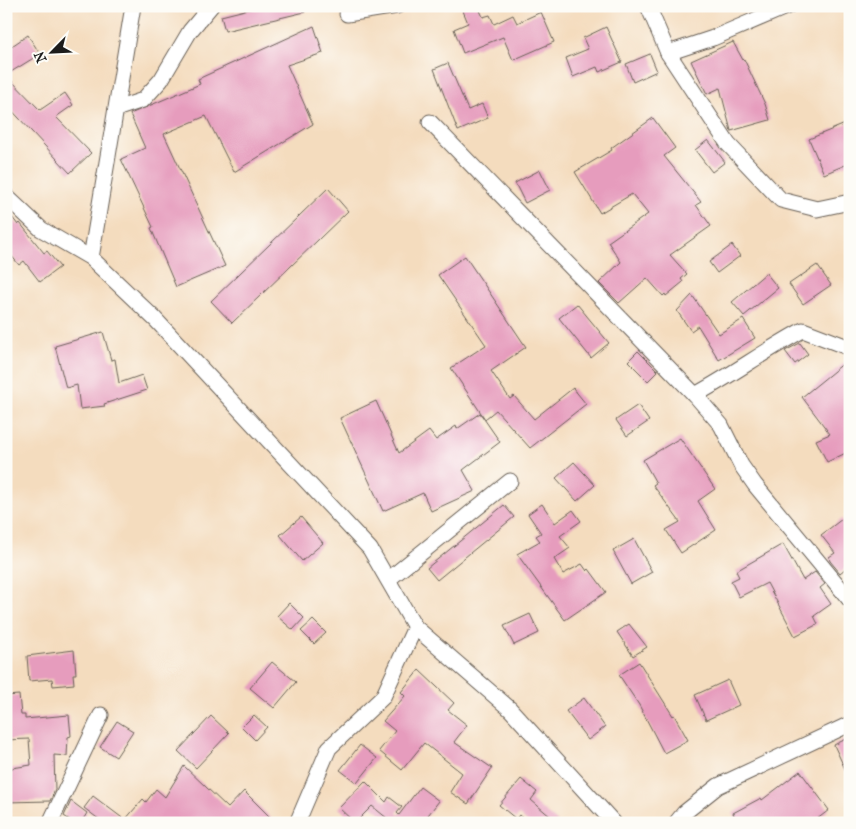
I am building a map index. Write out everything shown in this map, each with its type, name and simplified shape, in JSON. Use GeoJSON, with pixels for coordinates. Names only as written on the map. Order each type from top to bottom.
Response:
{"type":"FeatureCollection","features":[{"type":"Feature","properties":{"kind":"street"},"geometry":{"type":"LineString","coordinates":[[91,258],[133,6]]}},
{"type":"Feature","properties":{"kind":"street"},"geometry":{"type":"LineString","coordinates":[[116,109],[144,100],[161,80],[190,31],[211,6]]}},
{"type":"Feature","properties":{"kind":"street"},"geometry":{"type":"LineString","coordinates":[[347,14],[397,6]]}},
{"type":"Feature","properties":{"kind":"street"},"geometry":{"type":"LineString","coordinates":[[648,6],[668,52],[728,144],[781,200],[817,209],[850,202]]}},
{"type":"Feature","properties":{"kind":"street"},"geometry":{"type":"LineString","coordinates":[[668,52],[713,38],[788,6]]}},
{"type":"Feature","properties":{"kind":"street"},"geometry":{"type":"LineString","coordinates":[[430,122],[695,395],[721,425],[741,465],[755,485],[850,600]]}},
{"type":"Feature","properties":{"kind":"street"},"geometry":{"type":"LineString","coordinates":[[6,196],[42,228],[91,258],[155,319],[289,460],[370,549],[415,627],[510,709],[614,823]]}},
{"type":"Feature","properties":{"kind":"street"},"geometry":{"type":"LineString","coordinates":[[695,395],[737,372],[773,346],[803,330],[850,348]]}},
{"type":"Feature","properties":{"kind":"street"},"geometry":{"type":"LineString","coordinates":[[389,579],[510,481]]}},
{"type":"Feature","properties":{"kind":"street"},"geometry":{"type":"LineString","coordinates":[[297,823],[329,748],[383,697],[415,627]]}},
{"type":"Feature","properties":{"kind":"street"},"geometry":{"type":"LineString","coordinates":[[50,823],[100,715]]}},
{"type":"Feature","properties":{"kind":"street"},"geometry":{"type":"LineString","coordinates":[[676,823],[684,813],[718,786],[850,724]]}},
{"type":"Feature","properties":{"kind":"building"},"geometry":{"type":"Polygon","coordinates":[[[261,6],[305,6],[305,12],[225,31],[221,16],[261,6]]]}},
{"type":"Feature","properties":{"kind":"building"},"geometry":{"type":"Polygon","coordinates":[[[461,6],[478,6],[483,17],[490,15],[494,24],[513,15],[517,23],[541,12],[554,42],[513,60],[503,37],[463,53],[454,29],[468,23],[461,6]]]}},
{"type":"Feature","properties":{"kind":"building"},"geometry":{"type":"Polygon","coordinates":[[[314,26],[323,53],[287,65],[313,124],[234,172],[206,116],[164,134],[225,266],[176,287],[151,228],[153,227],[121,159],[145,148],[130,114],[200,84],[198,79],[314,26]]]}},
{"type":"Feature","properties":{"kind":"building"},"geometry":{"type":"Polygon","coordinates":[[[606,27],[622,62],[599,72],[597,67],[573,77],[566,58],[588,49],[583,38],[606,27]]]}},
{"type":"Feature","properties":{"kind":"building"},"geometry":{"type":"Polygon","coordinates":[[[28,35],[40,54],[6,75],[6,50],[28,35]]]}},
{"type":"Feature","properties":{"kind":"building"},"geometry":{"type":"Polygon","coordinates":[[[733,42],[744,59],[765,104],[770,120],[731,131],[720,88],[707,94],[691,61],[733,42]]]}},
{"type":"Feature","properties":{"kind":"building"},"geometry":{"type":"Polygon","coordinates":[[[650,54],[657,71],[633,82],[626,64],[650,54]]]}},
{"type":"Feature","properties":{"kind":"building"},"geometry":{"type":"Polygon","coordinates":[[[448,63],[468,110],[482,104],[488,118],[458,131],[434,69],[448,63]]]}},
{"type":"Feature","properties":{"kind":"building"},"geometry":{"type":"Polygon","coordinates":[[[6,75],[40,110],[65,93],[73,105],[56,117],[91,153],[70,173],[6,104],[6,75]]]}},
{"type":"Feature","properties":{"kind":"building"},"geometry":{"type":"Polygon","coordinates":[[[653,118],[675,148],[664,156],[701,202],[696,205],[711,226],[670,255],[687,274],[681,279],[683,282],[666,296],[665,294],[663,296],[647,278],[619,303],[599,283],[621,262],[608,242],[648,214],[632,194],[600,213],[575,172],[612,150],[611,148],[653,118]]]}},
{"type":"Feature","properties":{"kind":"building"},"geometry":{"type":"Polygon","coordinates":[[[850,122],[850,163],[824,174],[809,139],[850,122]]]}},
{"type":"Feature","properties":{"kind":"building"},"geometry":{"type":"Polygon","coordinates":[[[708,140],[725,162],[712,172],[695,150],[708,140]]]}},
{"type":"Feature","properties":{"kind":"building"},"geometry":{"type":"Polygon","coordinates":[[[540,170],[550,190],[525,203],[515,183],[540,170]]]}},
{"type":"Feature","properties":{"kind":"building"},"geometry":{"type":"Polygon","coordinates":[[[328,188],[348,211],[232,323],[211,301],[328,188]]]}},
{"type":"Feature","properties":{"kind":"building"},"geometry":{"type":"Polygon","coordinates":[[[6,209],[44,253],[47,251],[60,267],[40,282],[24,261],[19,265],[6,249],[6,209]]]}},
{"type":"Feature","properties":{"kind":"building"},"geometry":{"type":"Polygon","coordinates":[[[732,245],[740,256],[717,273],[709,262],[732,245]]]}},
{"type":"Feature","properties":{"kind":"building"},"geometry":{"type":"Polygon","coordinates":[[[465,256],[526,347],[491,371],[510,399],[514,396],[534,419],[573,388],[586,404],[530,448],[496,410],[485,419],[451,368],[486,345],[438,275],[465,256]]]}},
{"type":"Feature","properties":{"kind":"building"},"geometry":{"type":"Polygon","coordinates":[[[817,265],[831,285],[803,304],[789,284],[817,265]]]}},
{"type":"Feature","properties":{"kind":"building"},"geometry":{"type":"Polygon","coordinates":[[[766,273],[778,288],[744,316],[732,302],[766,273]]]}},
{"type":"Feature","properties":{"kind":"building"},"geometry":{"type":"Polygon","coordinates":[[[692,295],[719,334],[743,319],[755,338],[719,360],[698,326],[691,331],[677,311],[692,295]]]}},
{"type":"Feature","properties":{"kind":"building"},"geometry":{"type":"Polygon","coordinates":[[[577,304],[609,343],[591,358],[559,318],[577,304]]]}},
{"type":"Feature","properties":{"kind":"building"},"geometry":{"type":"Polygon","coordinates":[[[103,332],[111,360],[115,359],[119,383],[142,375],[147,390],[104,404],[105,406],[80,409],[77,385],[66,388],[55,346],[103,332]]]}},
{"type":"Feature","properties":{"kind":"building"},"geometry":{"type":"Polygon","coordinates":[[[800,343],[808,354],[795,364],[785,351],[800,343]]]}},
{"type":"Feature","properties":{"kind":"building"},"geometry":{"type":"Polygon","coordinates":[[[638,351],[658,371],[648,381],[628,361],[638,351]]]}},
{"type":"Feature","properties":{"kind":"building"},"geometry":{"type":"Polygon","coordinates":[[[850,358],[850,451],[827,462],[816,440],[830,434],[802,397],[850,358]]]}},
{"type":"Feature","properties":{"kind":"building"},"geometry":{"type":"Polygon","coordinates":[[[376,401],[399,453],[429,431],[436,440],[456,426],[457,429],[480,413],[500,442],[463,470],[475,491],[431,511],[423,493],[383,511],[340,418],[376,401]]]}},
{"type":"Feature","properties":{"kind":"building"},"geometry":{"type":"Polygon","coordinates":[[[638,405],[649,421],[627,436],[616,420],[638,405]]]}},
{"type":"Feature","properties":{"kind":"building"},"geometry":{"type":"Polygon","coordinates":[[[680,438],[715,489],[698,501],[716,530],[681,553],[666,530],[680,522],[653,485],[656,483],[643,460],[680,438]]]}},
{"type":"Feature","properties":{"kind":"building"},"geometry":{"type":"Polygon","coordinates":[[[574,462],[595,485],[577,501],[556,478],[574,462]]]}},
{"type":"Feature","properties":{"kind":"building"},"geometry":{"type":"Polygon","coordinates":[[[542,504],[555,523],[573,510],[581,521],[560,536],[570,548],[554,559],[563,574],[582,564],[587,571],[589,569],[606,592],[565,620],[517,554],[540,541],[536,536],[541,533],[528,514],[542,504]]]}},
{"type":"Feature","properties":{"kind":"building"},"geometry":{"type":"Polygon","coordinates":[[[504,505],[514,517],[437,580],[427,568],[504,505]]]}},
{"type":"Feature","properties":{"kind":"building"},"geometry":{"type":"Polygon","coordinates":[[[301,517],[323,543],[302,561],[280,535],[301,517]]]}},
{"type":"Feature","properties":{"kind":"building"},"geometry":{"type":"Polygon","coordinates":[[[842,519],[850,530],[850,572],[846,568],[840,573],[829,557],[835,553],[821,535],[842,519]]]}},
{"type":"Feature","properties":{"kind":"building"},"geometry":{"type":"Polygon","coordinates":[[[634,539],[652,572],[631,584],[613,551],[634,539]]]}},
{"type":"Feature","properties":{"kind":"building"},"geometry":{"type":"Polygon","coordinates":[[[783,544],[803,580],[815,572],[825,584],[820,588],[831,604],[814,616],[818,624],[795,636],[767,583],[739,597],[731,581],[739,577],[736,571],[783,544]]]}},
{"type":"Feature","properties":{"kind":"building"},"geometry":{"type":"Polygon","coordinates":[[[289,603],[304,618],[293,630],[277,616],[289,603]]]}},
{"type":"Feature","properties":{"kind":"building"},"geometry":{"type":"Polygon","coordinates":[[[530,614],[539,633],[514,645],[504,626],[530,614]]]}},
{"type":"Feature","properties":{"kind":"building"},"geometry":{"type":"Polygon","coordinates":[[[313,620],[326,633],[314,644],[301,631],[313,620]]]}},
{"type":"Feature","properties":{"kind":"building"},"geometry":{"type":"Polygon","coordinates":[[[629,624],[647,647],[633,656],[617,632],[629,624]]]}},
{"type":"Feature","properties":{"kind":"building"},"geometry":{"type":"Polygon","coordinates":[[[74,650],[76,674],[73,674],[74,684],[53,686],[52,679],[29,681],[27,656],[74,650]]]}},
{"type":"Feature","properties":{"kind":"building"},"geometry":{"type":"Polygon","coordinates":[[[272,662],[296,682],[274,708],[250,688],[272,662]]]}},
{"type":"Feature","properties":{"kind":"building"},"geometry":{"type":"Polygon","coordinates":[[[639,662],[688,740],[664,753],[639,705],[619,675],[639,662]]]}},
{"type":"Feature","properties":{"kind":"building"},"geometry":{"type":"Polygon","coordinates":[[[419,670],[454,703],[448,710],[467,725],[454,742],[492,768],[468,804],[450,792],[462,773],[424,743],[402,770],[379,751],[395,731],[383,721],[405,696],[401,692],[419,670]]]}},
{"type":"Feature","properties":{"kind":"building"},"geometry":{"type":"Polygon","coordinates":[[[728,680],[739,705],[706,720],[695,695],[728,680]]]}},
{"type":"Feature","properties":{"kind":"building"},"geometry":{"type":"Polygon","coordinates":[[[19,695],[21,715],[25,715],[25,719],[69,715],[71,736],[68,737],[67,756],[54,755],[55,790],[50,801],[6,802],[6,769],[31,765],[29,739],[6,740],[6,696],[19,695]]]}},
{"type":"Feature","properties":{"kind":"building"},"geometry":{"type":"Polygon","coordinates":[[[584,698],[605,727],[588,740],[566,711],[584,698]]]}},
{"type":"Feature","properties":{"kind":"building"},"geometry":{"type":"Polygon","coordinates":[[[254,715],[267,727],[255,740],[242,727],[254,715]]]}},
{"type":"Feature","properties":{"kind":"building"},"geometry":{"type":"Polygon","coordinates":[[[211,716],[229,733],[196,768],[178,751],[211,716]]]}},
{"type":"Feature","properties":{"kind":"building"},"geometry":{"type":"Polygon","coordinates":[[[117,721],[133,731],[116,757],[100,747],[117,721]]]}},
{"type":"Feature","properties":{"kind":"building"},"geometry":{"type":"Polygon","coordinates":[[[850,737],[850,780],[834,745],[850,737]]]}},
{"type":"Feature","properties":{"kind":"building"},"geometry":{"type":"Polygon","coordinates":[[[360,745],[377,758],[357,783],[340,770],[360,745]]]}},
{"type":"Feature","properties":{"kind":"building"},"geometry":{"type":"Polygon","coordinates":[[[184,766],[228,808],[244,791],[276,823],[104,823],[84,808],[93,796],[125,820],[143,799],[146,802],[156,789],[165,797],[184,766]]]}},
{"type":"Feature","properties":{"kind":"building"},"geometry":{"type":"Polygon","coordinates":[[[800,771],[829,810],[812,823],[738,823],[733,813],[761,798],[762,800],[800,771]]]}},
{"type":"Feature","properties":{"kind":"building"},"geometry":{"type":"Polygon","coordinates":[[[521,779],[537,792],[531,800],[558,823],[528,823],[519,815],[516,819],[499,805],[521,779]]]}},
{"type":"Feature","properties":{"kind":"building"},"geometry":{"type":"Polygon","coordinates":[[[365,781],[386,802],[389,797],[402,807],[397,813],[399,815],[420,787],[439,801],[422,823],[407,823],[402,819],[399,823],[393,823],[372,806],[355,823],[339,808],[365,781]]]}},
{"type":"Feature","properties":{"kind":"building"},"geometry":{"type":"Polygon","coordinates":[[[71,801],[87,813],[81,823],[74,823],[64,816],[71,801]]]}}]}
